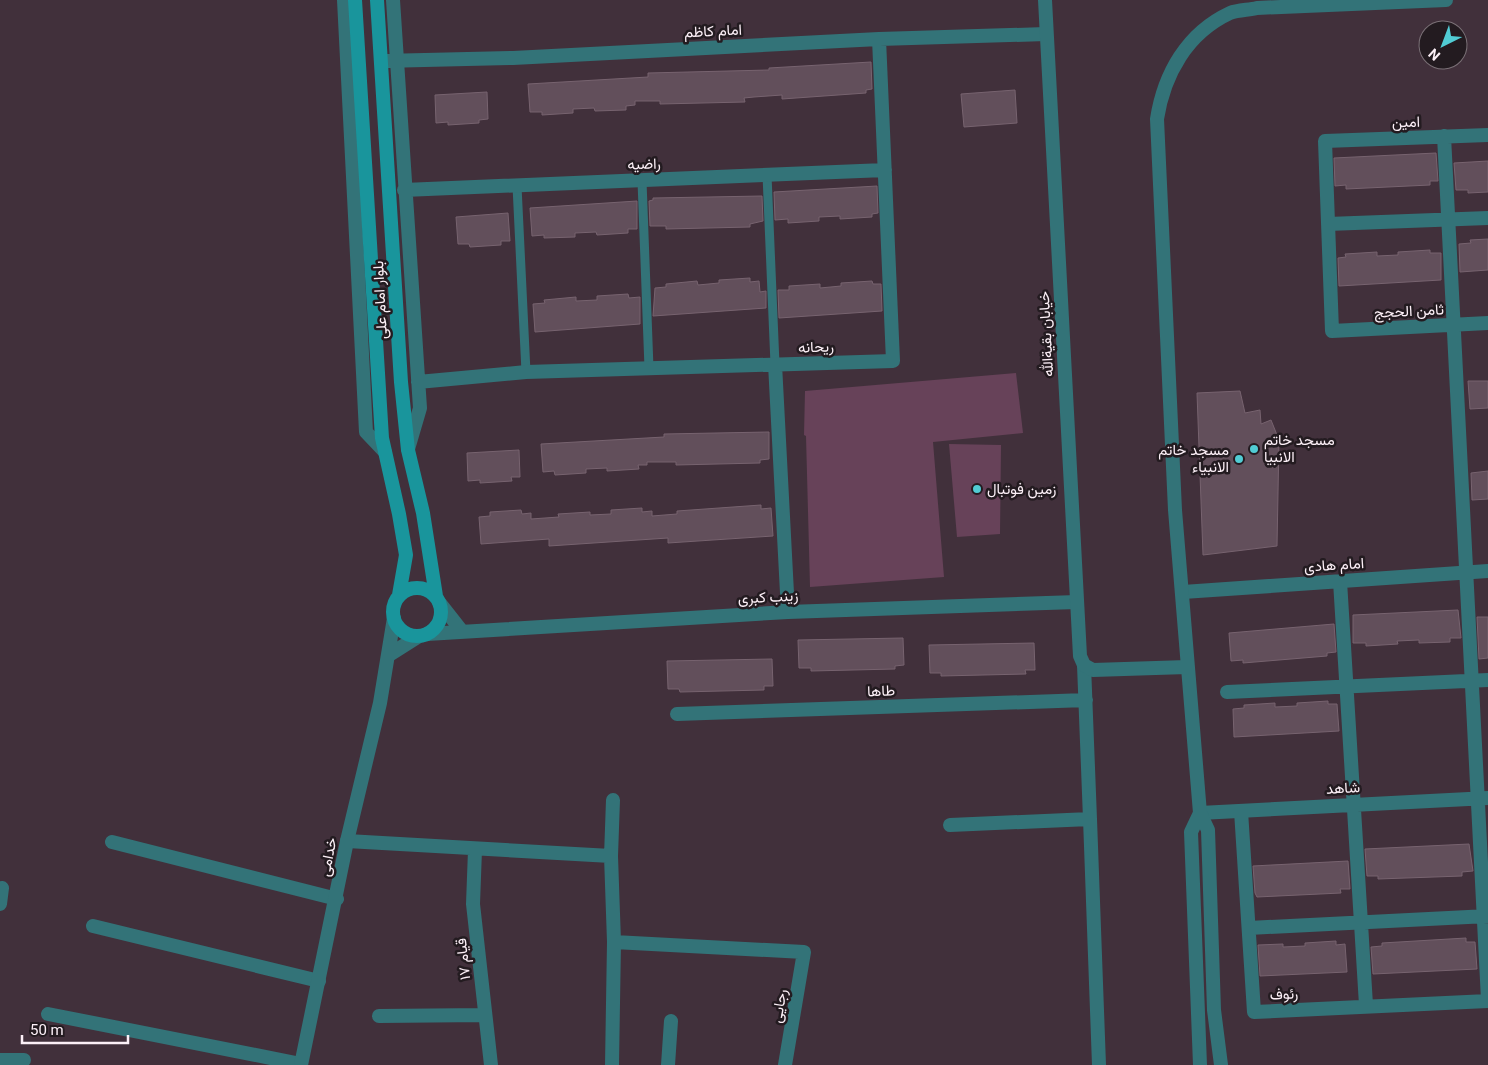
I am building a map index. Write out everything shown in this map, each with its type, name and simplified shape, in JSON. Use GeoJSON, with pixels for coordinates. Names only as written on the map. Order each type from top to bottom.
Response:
{"type":"FeatureCollection","features":[{"type":"Feature","properties":{"kind":"main road","name":"بلوار امام علی"},"geometry":{"type":"LineString","coordinates":[[355,0],[382,438],[406,555],[399,595]]}},
{"type":"Feature","properties":{"kind":"main road","name":"بلوار امام علی"},"geometry":{"type":"LineString","coordinates":[[377,0],[401,382],[408,450],[423,513],[437,599]]}},
{"type":"Feature","properties":{"kind":"main road"},"geometry":{"type":"LineString","coordinates":[[385,452],[408,450]]}},
{"type":"Feature","properties":{"kind":"main road"},"geometry":{"type":"LineString","coordinates":[[411,588],[424,589],[437,599],[441,614],[437,626],[423,635],[403,632],[394,618],[394,606],[399,595],[411,588]]}},
{"type":"Feature","properties":{"kind":"street"},"geometry":{"type":"LineString","coordinates":[[344,0],[366,432],[385,452]]}},
{"type":"Feature","properties":{"kind":"street"},"geometry":{"type":"LineString","coordinates":[[393,0],[398,60],[404,190],[420,408],[408,450]]}},
{"type":"Feature","properties":{"kind":"street","name":"خیابان بقیةالله"},"geometry":{"type":"LineString","coordinates":[[1045,0],[1080,656],[1084,665],[1086,700],[1099,1065]]}},
{"type":"Feature","properties":{"kind":"street"},"geometry":{"type":"LineString","coordinates":[[1221,1065],[1214,992],[1208,830],[1200,814],[1175,510],[1157,119],[1161,94],[1169,73],[1189,45],[1210,24],[1232,12],[1257,8],[1446,0]]}},
{"type":"Feature","properties":{"kind":"street","name":"امام کاظم"},"geometry":{"type":"LineString","coordinates":[[382,61],[523,57],[879,39],[1046,34]]}},
{"type":"Feature","properties":{"kind":"street","name":"ریحانه"},"geometry":{"type":"LineString","coordinates":[[418,382],[526,372],[893,361],[879,39]]}},
{"type":"Feature","properties":{"kind":"street"},"geometry":{"type":"LineString","coordinates":[[347,77],[359,65]]}},
{"type":"Feature","properties":{"kind":"street","name":"امین"},"geometry":{"type":"LineString","coordinates":[[1328,224],[1325,141],[1488,134]]}},
{"type":"Feature","properties":{"kind":"street"},"geometry":{"type":"LineString","coordinates":[[1444,136],[1455,325],[1471,680],[1482,798],[1488,1000]]}},
{"type":"Feature","properties":{"kind":"street","name":"راضیه"},"geometry":{"type":"LineString","coordinates":[[404,190],[885,170]]}},
{"type":"Feature","properties":{"kind":"street"},"geometry":{"type":"LineString","coordinates":[[1328,224],[1488,218]]}},
{"type":"Feature","properties":{"kind":"street","name":"ثامن الحجج"},"geometry":{"type":"LineString","coordinates":[[1328,224],[1332,331],[1488,323]]}},
{"type":"Feature","properties":{"kind":"street"},"geometry":{"type":"LineString","coordinates":[[775,364],[788,612]]}},
{"type":"Feature","properties":{"kind":"street","name":"امام هادی"},"geometry":{"type":"LineString","coordinates":[[1183,592],[1488,571]]}},
{"type":"Feature","properties":{"kind":"street"},"geometry":{"type":"LineString","coordinates":[[1340,582],[1366,1005]]}},
{"type":"Feature","properties":{"kind":"street"},"geometry":{"type":"LineString","coordinates":[[437,599],[461,630]]}},
{"type":"Feature","properties":{"kind":"street","name":"زینب کبری"},"geometry":{"type":"LineString","coordinates":[[423,635],[461,630],[788,612],[1077,602]]}},
{"type":"Feature","properties":{"kind":"street","name":"خدامی"},"geometry":{"type":"LineString","coordinates":[[301,1065],[389,655],[394,618]]}},
{"type":"Feature","properties":{"kind":"street"},"geometry":{"type":"LineString","coordinates":[[389,655],[423,635]]}},
{"type":"Feature","properties":{"kind":"street"},"geometry":{"type":"LineString","coordinates":[[1084,665],[1093,670],[1187,667]]}},
{"type":"Feature","properties":{"kind":"street"},"geometry":{"type":"LineString","coordinates":[[1227,692],[1488,680]]}},
{"type":"Feature","properties":{"kind":"street","name":"طاها"},"geometry":{"type":"LineString","coordinates":[[677,714],[1086,700]]}},
{"type":"Feature","properties":{"kind":"street","name":"شاهد"},"geometry":{"type":"LineString","coordinates":[[1200,814],[1482,798]]}},
{"type":"Feature","properties":{"kind":"street"},"geometry":{"type":"LineString","coordinates":[[612,1065],[614,942],[611,856],[613,800]]}},
{"type":"Feature","properties":{"kind":"street","name":"رئوف"},"geometry":{"type":"LineString","coordinates":[[1241,811],[1254,1012],[1488,1000]]}},
{"type":"Feature","properties":{"kind":"street"},"geometry":{"type":"LineString","coordinates":[[1200,814],[1191,832],[1200,1065],[1204,1065]]}},
{"type":"Feature","properties":{"kind":"street"},"geometry":{"type":"LineString","coordinates":[[950,825],[1090,819]]}},
{"type":"Feature","properties":{"kind":"street"},"geometry":{"type":"LineString","coordinates":[[348,841],[475,850],[611,856]]}},
{"type":"Feature","properties":{"kind":"street"},"geometry":{"type":"LineString","coordinates":[[112,842],[337,898]]}},
{"type":"Feature","properties":{"kind":"street","name":"قیام ۱۷"},"geometry":{"type":"LineString","coordinates":[[475,850],[473,904],[491,1065]]}},
{"type":"Feature","properties":{"kind":"street"},"geometry":{"type":"LineString","coordinates":[[0,904],[2,888]]}},
{"type":"Feature","properties":{"kind":"street"},"geometry":{"type":"LineString","coordinates":[[1249,928],[1485,916]]}},
{"type":"Feature","properties":{"kind":"street"},"geometry":{"type":"LineString","coordinates":[[93,926],[319,981]]}},
{"type":"Feature","properties":{"kind":"street","name":"رجایی"},"geometry":{"type":"LineString","coordinates":[[614,942],[804,952],[785,1065]]}},
{"type":"Feature","properties":{"kind":"street"},"geometry":{"type":"LineString","coordinates":[[48,1014],[301,1065]]}},
{"type":"Feature","properties":{"kind":"street"},"geometry":{"type":"LineString","coordinates":[[379,1016],[486,1015]]}},
{"type":"Feature","properties":{"kind":"street"},"geometry":{"type":"LineString","coordinates":[[668,1065],[671,1021]]}},
{"type":"Feature","properties":{"kind":"street"},"geometry":{"type":"LineString","coordinates":[[0,1060],[24,1060]]}},
{"type":"Feature","properties":{"kind":"lane"},"geometry":{"type":"LineString","coordinates":[[767,175],[775,364]]}},
{"type":"Feature","properties":{"kind":"lane"},"geometry":{"type":"LineString","coordinates":[[642,180],[649,368]]}},
{"type":"Feature","properties":{"kind":"lane"},"geometry":{"type":"LineString","coordinates":[[517,186],[526,372]]}},
{"type":"Feature","properties":{"kind":"shaded area"},"geometry":{"type":"Polygon","coordinates":[[[1016,373],[1023,433],[933,442],[944,577],[810,587],[806,436],[804,435],[805,391],[1016,373]]]}},
{"type":"Feature","properties":{"kind":"shaded area","name":"زمین فوتبال"},"geometry":{"type":"Polygon","coordinates":[[[949,444],[1001,445],[1000,534],[957,537],[949,444]]]}},
{"type":"Feature","properties":{"kind":"building"},"geometry":{"type":"Polygon","coordinates":[[[871,62],[872,89],[866,90],[866,93],[782,99],[782,95],[754,97],[744,98],[745,102],[660,104],[660,101],[635,101],[635,105],[626,106],[626,110],[595,111],[594,108],[573,109],[573,113],[542,115],[542,112],[530,112],[528,84],[648,77],[648,73],[769,70],[769,68],[871,62]]]}},
{"type":"Feature","properties":{"kind":"building"},"geometry":{"type":"Polygon","coordinates":[[[1015,90],[1017,123],[964,127],[961,94],[1015,90]]]}},
{"type":"Feature","properties":{"kind":"building"},"geometry":{"type":"Polygon","coordinates":[[[487,92],[488,119],[479,120],[479,123],[448,125],[448,122],[436,123],[435,95],[487,92]]]}},
{"type":"Feature","properties":{"kind":"building"},"geometry":{"type":"Polygon","coordinates":[[[1436,153],[1438,181],[1430,181],[1430,185],[1346,189],[1346,185],[1335,186],[1334,158],[1436,153]]]}},
{"type":"Feature","properties":{"kind":"building"},"geometry":{"type":"Polygon","coordinates":[[[1488,161],[1488,192],[1468,193],[1468,190],[1456,190],[1454,163],[1488,161]]]}},
{"type":"Feature","properties":{"kind":"building"},"geometry":{"type":"Polygon","coordinates":[[[877,186],[878,213],[872,214],[872,217],[840,219],[840,216],[819,217],[819,221],[788,223],[788,219],[775,220],[774,192],[877,186]]]}},
{"type":"Feature","properties":{"kind":"building"},"geometry":{"type":"Polygon","coordinates":[[[762,196],[763,221],[750,224],[750,227],[666,229],[666,226],[650,226],[649,201],[653,200],[653,198],[762,196]]]}},
{"type":"Feature","properties":{"kind":"building"},"geometry":{"type":"Polygon","coordinates":[[[637,201],[637,229],[628,229],[628,233],[597,235],[596,232],[575,233],[575,237],[544,238],[544,235],[532,236],[530,208],[637,201]]]}},
{"type":"Feature","properties":{"kind":"building"},"geometry":{"type":"Polygon","coordinates":[[[508,213],[510,241],[501,241],[501,245],[470,247],[469,244],[458,244],[456,217],[508,213]]]}},
{"type":"Feature","properties":{"kind":"building"},"geometry":{"type":"Polygon","coordinates":[[[1488,239],[1488,270],[1460,272],[1459,244],[1471,243],[1470,240],[1488,239]]]}},
{"type":"Feature","properties":{"kind":"building"},"geometry":{"type":"Polygon","coordinates":[[[1430,250],[1430,253],[1441,253],[1441,280],[1339,286],[1338,258],[1346,257],[1345,254],[1377,252],[1377,256],[1398,255],[1398,252],[1430,250]]]}},
{"type":"Feature","properties":{"kind":"building"},"geometry":{"type":"Polygon","coordinates":[[[750,278],[750,282],[759,281],[760,292],[766,291],[766,308],[653,316],[655,288],[666,287],[666,284],[697,281],[698,285],[719,283],[719,280],[750,278]]]}},
{"type":"Feature","properties":{"kind":"building"},"geometry":{"type":"Polygon","coordinates":[[[872,281],[873,284],[881,284],[882,311],[779,318],[778,290],[789,290],[789,286],[820,284],[820,288],[841,286],[841,283],[872,281]]]}},
{"type":"Feature","properties":{"kind":"building"},"geometry":{"type":"Polygon","coordinates":[[[628,294],[629,298],[640,297],[640,324],[535,332],[533,304],[545,303],[544,300],[576,297],[576,301],[597,300],[597,296],[628,294]]]}},
{"type":"Feature","properties":{"kind":"building"},"geometry":{"type":"Polygon","coordinates":[[[1468,381],[1488,381],[1488,408],[1470,409],[1468,381]]]}},
{"type":"Feature","properties":{"kind":"building","name":"مسجد خاتم الانبیاء"},"geometry":{"type":"Polygon","coordinates":[[[1240,391],[1245,413],[1260,410],[1261,424],[1271,420],[1279,440],[1277,546],[1203,555],[1197,393],[1240,391]]]}},
{"type":"Feature","properties":{"kind":"building"},"geometry":{"type":"Polygon","coordinates":[[[769,432],[769,459],[760,460],[760,463],[676,465],[676,462],[647,462],[647,465],[638,465],[639,469],[607,471],[607,468],[586,469],[586,473],[555,475],[554,471],[543,472],[541,444],[664,437],[664,434],[769,432]]]}},
{"type":"Feature","properties":{"kind":"building"},"geometry":{"type":"Polygon","coordinates":[[[519,450],[520,477],[511,477],[512,481],[480,483],[480,480],[468,481],[467,453],[519,450]]]}},
{"type":"Feature","properties":{"kind":"building"},"geometry":{"type":"Polygon","coordinates":[[[1488,471],[1488,499],[1472,500],[1471,473],[1488,471]]]}},
{"type":"Feature","properties":{"kind":"building"},"geometry":{"type":"Polygon","coordinates":[[[761,505],[761,509],[771,508],[773,536],[668,543],[668,538],[549,546],[549,539],[481,544],[479,517],[490,516],[490,512],[521,510],[522,514],[531,513],[531,519],[559,517],[558,514],[590,512],[590,515],[611,514],[611,510],[642,508],[642,512],[652,511],[652,516],[677,514],[677,511],[761,505]]]}},
{"type":"Feature","properties":{"kind":"building"},"geometry":{"type":"Polygon","coordinates":[[[1458,610],[1461,638],[1450,638],[1450,642],[1419,643],[1419,640],[1397,641],[1398,644],[1366,646],[1366,643],[1353,643],[1353,615],[1458,610]]]}},
{"type":"Feature","properties":{"kind":"building"},"geometry":{"type":"Polygon","coordinates":[[[1477,617],[1488,617],[1488,658],[1479,659],[1477,617]]]}},
{"type":"Feature","properties":{"kind":"building"},"geometry":{"type":"Polygon","coordinates":[[[1334,624],[1336,652],[1327,653],[1327,656],[1243,663],[1243,660],[1231,661],[1229,633],[1334,624]]]}},
{"type":"Feature","properties":{"kind":"building"},"geometry":{"type":"Polygon","coordinates":[[[903,638],[904,665],[895,666],[895,669],[811,671],[811,668],[799,668],[798,640],[903,638]]]}},
{"type":"Feature","properties":{"kind":"building"},"geometry":{"type":"Polygon","coordinates":[[[1034,643],[1035,670],[1025,670],[1026,674],[941,676],[941,673],[930,673],[929,645],[1034,643]]]}},
{"type":"Feature","properties":{"kind":"building"},"geometry":{"type":"Polygon","coordinates":[[[772,659],[773,686],[764,686],[764,690],[680,692],[679,689],[668,689],[667,661],[772,659]]]}},
{"type":"Feature","properties":{"kind":"building"},"geometry":{"type":"Polygon","coordinates":[[[1328,701],[1328,704],[1337,704],[1339,731],[1234,737],[1233,709],[1244,708],[1244,705],[1275,703],[1275,707],[1297,706],[1297,703],[1328,701]]]}},
{"type":"Feature","properties":{"kind":"building"},"geometry":{"type":"Polygon","coordinates":[[[1469,844],[1473,871],[1462,872],[1462,876],[1378,879],[1378,876],[1367,876],[1365,849],[1469,844]]]}},
{"type":"Feature","properties":{"kind":"building"},"geometry":{"type":"Polygon","coordinates":[[[1348,861],[1350,889],[1340,889],[1341,893],[1257,897],[1255,893],[1253,866],[1348,861]]]}},
{"type":"Feature","properties":{"kind":"building"},"geometry":{"type":"Polygon","coordinates":[[[1466,938],[1466,942],[1475,942],[1477,969],[1373,974],[1371,947],[1382,946],[1382,943],[1466,938]]]}},
{"type":"Feature","properties":{"kind":"building"},"geometry":{"type":"Polygon","coordinates":[[[1336,941],[1336,945],[1345,944],[1347,972],[1260,976],[1258,945],[1283,944],[1283,947],[1305,946],[1305,943],[1336,941]]]}},
{"type":"Feature","properties":{"kind":"place","name":"مسجد خاتم الانبیا"},"geometry":{"type":"Point","coordinates":[1254,449]}},
{"type":"Feature","properties":{"kind":"place","name":"مسجد خاتم الانبیاء"},"geometry":{"type":"Point","coordinates":[1239,459]}},
{"type":"Feature","properties":{"kind":"place","name":"زمین فوتبال"},"geometry":{"type":"Point","coordinates":[977,489]}}]}
